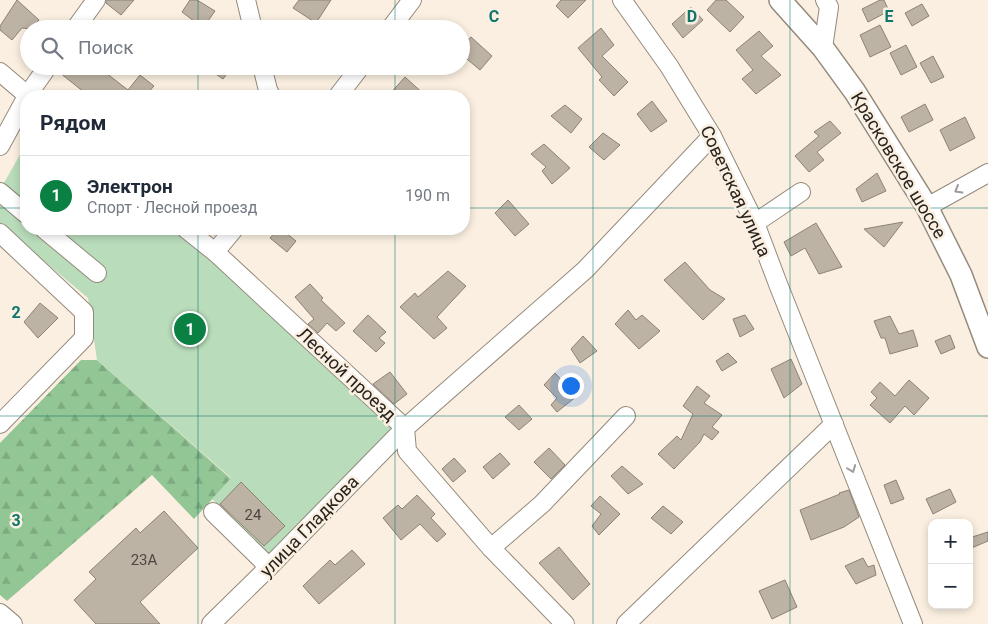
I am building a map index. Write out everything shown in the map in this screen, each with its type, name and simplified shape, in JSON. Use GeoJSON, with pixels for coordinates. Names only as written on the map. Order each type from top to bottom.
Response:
{"type":"FeatureCollection","features":[{"type":"Feature","properties":{"kind":"main road","name":"Красковское шоссе"},"geometry":{"type":"LineString","coordinates":[[780,0],[823,48],[878,128],[927,207],[961,275],[988,347]]}},
{"type":"Feature","properties":{"kind":"street"},"geometry":{"type":"LineString","coordinates":[[82,20],[96,0]]}},
{"type":"Feature","properties":{"kind":"street"},"geometry":{"type":"LineString","coordinates":[[246,0],[251,20]]}},
{"type":"Feature","properties":{"kind":"street"},"geometry":{"type":"LineString","coordinates":[[397,20],[412,0]]}},
{"type":"Feature","properties":{"kind":"street","name":"Советская улица"},"geometry":{"type":"LineString","coordinates":[[622,0],[669,66],[712,136],[755,223],[781,294],[912,624]]}},
{"type":"Feature","properties":{"kind":"street"},"geometry":{"type":"LineString","coordinates":[[823,48],[829,7],[825,0]]}},
{"type":"Feature","properties":{"kind":"street"},"geometry":{"type":"LineString","coordinates":[[0,72],[20,96]]}},
{"type":"Feature","properties":{"kind":"street"},"geometry":{"type":"LineString","coordinates":[[33,90],[42,75]]}},
{"type":"Feature","properties":{"kind":"street"},"geometry":{"type":"LineString","coordinates":[[264,75],[268,90]]}},
{"type":"Feature","properties":{"kind":"street"},"geometry":{"type":"LineString","coordinates":[[343,90],[354,75]]}},
{"type":"Feature","properties":{"kind":"street"},"geometry":{"type":"LineString","coordinates":[[0,146],[20,111]]}},
{"type":"Feature","properties":{"kind":"street","name":"улица Гладкова"},"geometry":{"type":"LineString","coordinates":[[211,624],[233,595],[269,567],[398,427],[585,270],[712,136]]}},
{"type":"Feature","properties":{"kind":"street"},"geometry":{"type":"LineString","coordinates":[[927,207],[988,173]]}},
{"type":"Feature","properties":{"kind":"street"},"geometry":{"type":"LineString","coordinates":[[0,192],[20,209]]}},
{"type":"Feature","properties":{"kind":"street"},"geometry":{"type":"LineString","coordinates":[[755,223],[801,192]]}},
{"type":"Feature","properties":{"kind":"street"},"geometry":{"type":"LineString","coordinates":[[0,233],[84,312],[84,338],[0,424]]}},
{"type":"Feature","properties":{"kind":"street"},"geometry":{"type":"LineString","coordinates":[[51,235],[98,273]]}},
{"type":"Feature","properties":{"kind":"street","name":"Лесной проезд"},"geometry":{"type":"LineString","coordinates":[[194,235],[215,252],[398,427],[407,451],[491,548],[565,624]]}},
{"type":"Feature","properties":{"kind":"street"},"geometry":{"type":"LineString","coordinates":[[215,252],[229,235]]}},
{"type":"Feature","properties":{"kind":"street"},"geometry":{"type":"LineString","coordinates":[[491,548],[542,504],[626,416]]}},
{"type":"Feature","properties":{"kind":"street"},"geometry":{"type":"LineString","coordinates":[[626,624],[834,424]]}},
{"type":"Feature","properties":{"kind":"street"},"geometry":{"type":"LineString","coordinates":[[214,512],[269,567]]}},
{"type":"Feature","properties":{"kind":"street"},"geometry":{"type":"LineString","coordinates":[[0,613],[13,624]]}},
{"type":"Feature","properties":{"kind":"green space"},"geometry":{"type":"Polygon","coordinates":[[[20,155],[20,235],[180,235],[213,259],[396,431],[270,555],[212,499],[231,478],[97,360],[88,298],[0,224],[0,190],[20,155]]]}},
{"type":"Feature","properties":{"kind":"green space"},"geometry":{"type":"Polygon","coordinates":[[[81,360],[97,360],[231,479],[194,519],[152,475],[7,601],[0,595],[0,443],[81,360]]]}},
{"type":"Feature","properties":{"kind":"building"},"geometry":{"type":"Polygon","coordinates":[[[17,0],[39,20],[20,20],[20,30],[12,40],[0,30],[0,26],[17,0]]]}},
{"type":"Feature","properties":{"kind":"building"},"geometry":{"type":"Polygon","coordinates":[[[106,0],[134,0],[121,15],[106,3],[106,0]]]}},
{"type":"Feature","properties":{"kind":"building"},"geometry":{"type":"Polygon","coordinates":[[[190,0],[197,0],[215,11],[209,20],[192,20],[182,12],[190,0]]]}},
{"type":"Feature","properties":{"kind":"building"},"geometry":{"type":"Polygon","coordinates":[[[299,0],[331,0],[318,20],[311,20],[293,8],[299,0]]]}},
{"type":"Feature","properties":{"kind":"building"},"geometry":{"type":"Polygon","coordinates":[[[561,0],[586,0],[568,18],[556,6],[561,0]]]}},
{"type":"Feature","properties":{"kind":"building"},"geometry":{"type":"Polygon","coordinates":[[[716,0],[726,0],[744,17],[730,32],[707,10],[716,0]]]}},
{"type":"Feature","properties":{"kind":"building"},"geometry":{"type":"Polygon","coordinates":[[[880,0],[884,0],[889,11],[868,22],[862,9],[880,0]]]}},
{"type":"Feature","properties":{"kind":"building"},"geometry":{"type":"Polygon","coordinates":[[[922,4],[929,16],[912,26],[905,13],[922,4]]]}},
{"type":"Feature","properties":{"kind":"building"},"geometry":{"type":"Polygon","coordinates":[[[691,7],[703,20],[683,38],[672,24],[691,7]]]}},
{"type":"Feature","properties":{"kind":"building"},"geometry":{"type":"Polygon","coordinates":[[[880,25],[891,47],[870,57],[860,35],[880,25]]]}},
{"type":"Feature","properties":{"kind":"building"},"geometry":{"type":"Polygon","coordinates":[[[601,28],[614,45],[602,56],[628,82],[614,96],[599,80],[602,77],[578,48],[601,28]]]}},
{"type":"Feature","properties":{"kind":"building"},"geometry":{"type":"Polygon","coordinates":[[[759,31],[773,46],[761,56],[781,75],[756,94],[742,79],[753,70],[736,50],[759,31]]]}},
{"type":"Feature","properties":{"kind":"building"},"geometry":{"type":"Polygon","coordinates":[[[470,38],[492,56],[480,70],[470,62],[470,38]]]}},
{"type":"Feature","properties":{"kind":"building"},"geometry":{"type":"Polygon","coordinates":[[[906,45],[917,67],[901,75],[890,53],[906,45]]]}},
{"type":"Feature","properties":{"kind":"building"},"geometry":{"type":"Polygon","coordinates":[[[933,56],[944,77],[931,83],[920,63],[933,56]]]}},
{"type":"Feature","properties":{"kind":"building"},"geometry":{"type":"Polygon","coordinates":[[[63,75],[109,75],[128,90],[81,90],[63,75]]]}},
{"type":"Feature","properties":{"kind":"building"},"geometry":{"type":"Polygon","coordinates":[[[140,75],[154,86],[150,90],[128,90],[140,75]]]}},
{"type":"Feature","properties":{"kind":"building"},"geometry":{"type":"Polygon","coordinates":[[[217,75],[226,75],[223,79],[217,75]]]}},
{"type":"Feature","properties":{"kind":"building"},"geometry":{"type":"Polygon","coordinates":[[[405,77],[419,90],[393,90],[405,77]]]}},
{"type":"Feature","properties":{"kind":"building"},"geometry":{"type":"Polygon","coordinates":[[[652,101],[667,121],[651,132],[637,114],[652,101]]]}},
{"type":"Feature","properties":{"kind":"building"},"geometry":{"type":"Polygon","coordinates":[[[925,104],[933,120],[909,132],[901,117],[925,104]]]}},
{"type":"Feature","properties":{"kind":"building"},"geometry":{"type":"Polygon","coordinates":[[[565,105],[582,119],[571,133],[551,116],[565,105]]]}},
{"type":"Feature","properties":{"kind":"building"},"geometry":{"type":"Polygon","coordinates":[[[965,117],[975,138],[950,151],[940,130],[965,117]]]}},
{"type":"Feature","properties":{"kind":"building"},"geometry":{"type":"Polygon","coordinates":[[[830,121],[841,133],[817,152],[824,160],[809,172],[795,156],[819,136],[814,132],[830,121]]]}},
{"type":"Feature","properties":{"kind":"building"},"geometry":{"type":"Polygon","coordinates":[[[603,133],[620,145],[604,160],[589,147],[603,133]]]}},
{"type":"Feature","properties":{"kind":"building"},"geometry":{"type":"Polygon","coordinates":[[[544,144],[570,168],[552,184],[542,171],[546,167],[531,154],[544,144]]]}},
{"type":"Feature","properties":{"kind":"building"},"geometry":{"type":"Polygon","coordinates":[[[877,173],[886,191],[862,202],[856,189],[877,173]]]}},
{"type":"Feature","properties":{"kind":"building"},"geometry":{"type":"Polygon","coordinates":[[[508,200],[529,224],[515,236],[495,213],[508,200]]]}},
{"type":"Feature","properties":{"kind":"building"},"geometry":{"type":"Polygon","coordinates":[[[903,222],[884,247],[864,229],[903,222]]]}},
{"type":"Feature","properties":{"kind":"building"},"geometry":{"type":"Polygon","coordinates":[[[816,223],[842,267],[819,274],[805,248],[791,256],[784,242],[816,223]]]}},
{"type":"Feature","properties":{"kind":"building"},"geometry":{"type":"Polygon","coordinates":[[[273,235],[288,235],[296,241],[287,252],[270,238],[273,235]]]}},
{"type":"Feature","properties":{"kind":"building"},"geometry":{"type":"Polygon","coordinates":[[[685,262],[710,290],[725,299],[703,320],[664,280],[685,262]]]}},
{"type":"Feature","properties":{"kind":"building"},"geometry":{"type":"Polygon","coordinates":[[[448,271],[466,286],[437,317],[447,328],[434,339],[400,307],[415,293],[418,297],[448,271]]]}},
{"type":"Feature","properties":{"kind":"building"},"geometry":{"type":"Polygon","coordinates":[[[310,284],[323,298],[321,300],[345,323],[336,331],[327,323],[318,333],[308,324],[314,319],[295,297],[310,284]]]}},
{"type":"Feature","properties":{"kind":"building"},"geometry":{"type":"Polygon","coordinates":[[[40,303],[58,318],[38,338],[24,322],[40,303]]]}},
{"type":"Feature","properties":{"kind":"building"},"geometry":{"type":"Polygon","coordinates":[[[628,310],[636,320],[642,315],[660,331],[639,349],[615,324],[628,310]]]}},
{"type":"Feature","properties":{"kind":"building"},"geometry":{"type":"Polygon","coordinates":[[[368,315],[386,332],[379,338],[385,343],[376,352],[353,331],[368,315]]]}},
{"type":"Feature","properties":{"kind":"building"},"geometry":{"type":"Polygon","coordinates":[[[745,315],[754,329],[740,337],[733,319],[745,315]]]}},
{"type":"Feature","properties":{"kind":"building"},"geometry":{"type":"Polygon","coordinates":[[[890,316],[899,334],[913,330],[918,346],[890,354],[885,338],[881,338],[874,321],[890,316]]]}},
{"type":"Feature","properties":{"kind":"building"},"geometry":{"type":"Polygon","coordinates":[[[950,335],[955,348],[941,354],[935,341],[950,335]]]}},
{"type":"Feature","properties":{"kind":"building"},"geometry":{"type":"Polygon","coordinates":[[[583,336],[597,351],[580,363],[571,349],[583,336]]]}},
{"type":"Feature","properties":{"kind":"building"},"geometry":{"type":"Polygon","coordinates":[[[728,353],[737,362],[722,371],[716,361],[728,353]]]}},
{"type":"Feature","properties":{"kind":"building"},"geometry":{"type":"Polygon","coordinates":[[[791,359],[802,384],[784,398],[771,369],[791,359]]]}},
{"type":"Feature","properties":{"kind":"building"},"geometry":{"type":"Polygon","coordinates":[[[390,372],[407,394],[394,404],[373,384],[390,372]]]}},
{"type":"Feature","properties":{"kind":"building"},"geometry":{"type":"Polygon","coordinates":[[[555,373],[577,396],[557,412],[551,405],[557,398],[544,385],[555,373]]]}},
{"type":"Feature","properties":{"kind":"building"},"geometry":{"type":"Polygon","coordinates":[[[909,380],[929,398],[914,415],[905,406],[890,423],[870,405],[877,398],[871,392],[880,382],[895,396],[909,380]]]}},
{"type":"Feature","properties":{"kind":"building"},"geometry":{"type":"Polygon","coordinates":[[[697,386],[710,396],[704,403],[722,415],[712,427],[719,432],[712,440],[704,434],[700,442],[674,469],[658,454],[677,436],[681,440],[693,414],[683,406],[697,386]]]}},
{"type":"Feature","properties":{"kind":"building"},"geometry":{"type":"Polygon","coordinates":[[[519,405],[532,419],[519,430],[505,417],[519,405]]]}},
{"type":"Feature","properties":{"kind":"building"},"geometry":{"type":"Polygon","coordinates":[[[549,448],[565,465],[551,479],[534,462],[549,448]]]}},
{"type":"Feature","properties":{"kind":"building"},"geometry":{"type":"Polygon","coordinates":[[[500,453],[510,464],[493,479],[483,467],[500,453]]]}},
{"type":"Feature","properties":{"kind":"building"},"geometry":{"type":"Polygon","coordinates":[[[454,458],[466,471],[453,482],[442,469],[454,458]]]}},
{"type":"Feature","properties":{"kind":"building"},"geometry":{"type":"Polygon","coordinates":[[[622,466],[643,484],[628,494],[611,476],[622,466]]]}},
{"type":"Feature","properties":{"kind":"building"},"geometry":{"type":"Polygon","coordinates":[[[896,480],[904,499],[891,504],[884,485],[896,480]]]}},
{"type":"Feature","properties":{"kind":"building"},"geometry":{"type":"Polygon","coordinates":[[[241,482],[285,526],[264,546],[220,504],[241,482]]]}},
{"type":"Feature","properties":{"kind":"building"},"geometry":{"type":"Polygon","coordinates":[[[950,489],[956,502],[933,514],[926,499],[950,489]]]}},
{"type":"Feature","properties":{"kind":"building"},"geometry":{"type":"Polygon","coordinates":[[[849,490],[859,517],[844,527],[811,540],[800,510],[849,490]]]}},
{"type":"Feature","properties":{"kind":"building"},"geometry":{"type":"Polygon","coordinates":[[[417,495],[435,514],[431,518],[446,534],[437,542],[420,524],[401,540],[383,518],[398,505],[402,509],[417,495]]]}},
{"type":"Feature","properties":{"kind":"building"},"geometry":{"type":"Polygon","coordinates":[[[600,496],[620,514],[599,535],[592,526],[601,514],[591,506],[600,496]]]}},
{"type":"Feature","properties":{"kind":"building"},"geometry":{"type":"Polygon","coordinates":[[[663,506],[683,522],[671,534],[651,518],[663,506]]]}},
{"type":"Feature","properties":{"kind":"building"},"geometry":{"type":"Polygon","coordinates":[[[164,511],[198,548],[140,602],[160,624],[96,624],[74,600],[96,579],[89,572],[136,528],[140,533],[164,511]]]}},
{"type":"Feature","properties":{"kind":"building"},"geometry":{"type":"Polygon","coordinates":[[[988,532],[988,541],[973,547],[973,537],[988,532]]]}},
{"type":"Feature","properties":{"kind":"building"},"geometry":{"type":"Polygon","coordinates":[[[559,547],[590,584],[573,600],[539,563],[559,547]]]}},
{"type":"Feature","properties":{"kind":"building"},"geometry":{"type":"Polygon","coordinates":[[[352,550],[365,564],[319,604],[303,586],[330,560],[335,565],[352,550]]]}},
{"type":"Feature","properties":{"kind":"building"},"geometry":{"type":"Polygon","coordinates":[[[863,558],[868,567],[874,565],[876,575],[856,584],[845,566],[863,558]]]}},
{"type":"Feature","properties":{"kind":"building"},"geometry":{"type":"Polygon","coordinates":[[[785,580],[797,607],[772,619],[759,591],[785,580]]]}},
{"type":"Feature","properties":{"kind":"place","name":"Электрон"},"geometry":{"type":"Point","coordinates":[190,329]}}]}
